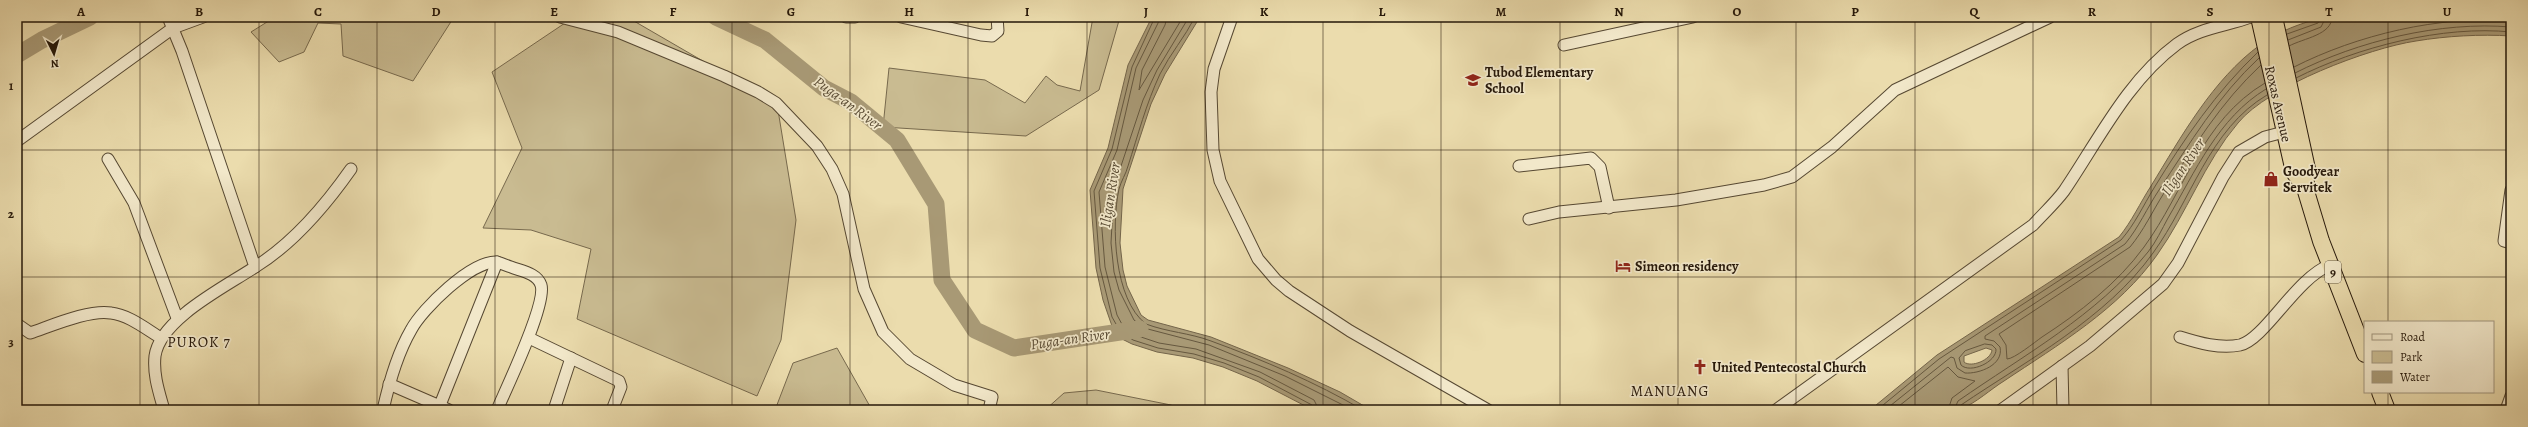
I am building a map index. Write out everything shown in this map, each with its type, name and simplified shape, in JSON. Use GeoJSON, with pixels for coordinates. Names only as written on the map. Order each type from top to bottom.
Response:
{"type":"FeatureCollection","features":[{"type":"Feature","properties":{"kind":"highway","name":"Roxas Avenue"},"geometry":{"type":"LineString","coordinates":[[2264,20],[2288,127],[2294,172],[2305,188],[2330,265],[2364,351]]}},
{"type":"Feature","properties":{"kind":"highway"},"geometry":{"type":"LineString","coordinates":[[2380,393],[2387,410]]}},
{"type":"Feature","properties":{"kind":"street"},"geometry":{"type":"LineString","coordinates":[[168,17],[255,267]]}},
{"type":"Feature","properties":{"kind":"street"},"geometry":{"type":"LineString","coordinates":[[17,141],[173,28],[203,17]]}},
{"type":"Feature","properties":{"kind":"street"},"geometry":{"type":"LineString","coordinates":[[560,17],[618,32],[724,76],[764,96],[795,121],[817,146],[832,169],[843,194],[864,289],[883,332],[910,359],[954,386],[992,398],[989,410]]}},
{"type":"Feature","properties":{"kind":"street"},"geometry":{"type":"LineString","coordinates":[[846,17],[855,17]]}},
{"type":"Feature","properties":{"kind":"street"},"geometry":{"type":"LineString","coordinates":[[901,17],[981,35],[992,36],[998,31],[998,17]]}},
{"type":"Feature","properties":{"kind":"street"},"geometry":{"type":"LineString","coordinates":[[1232,17],[1213,76],[1211,92],[1213,150],[1220,181],[1258,259],[1276,280],[1288,291],[1338,323],[1488,410]]}},
{"type":"Feature","properties":{"kind":"street"},"geometry":{"type":"LineString","coordinates":[[1564,45],[1672,19],[1693,17]]}},
{"type":"Feature","properties":{"kind":"street"},"geometry":{"type":"LineString","coordinates":[[1529,219],[1559,212],[1609,208],[1729,192],[1764,185],[1792,177],[1832,147],[1895,90],[2050,17]]}},
{"type":"Feature","properties":{"kind":"street"},"geometry":{"type":"LineString","coordinates":[[1776,410],[2033,224],[2063,192],[2113,114],[2148,72],[2177,44],[2203,30],[2264,20]]}},
{"type":"Feature","properties":{"kind":"street"},"geometry":{"type":"LineString","coordinates":[[2001,410],[2090,346],[2163,284],[2178,263],[2223,177],[2239,152],[2265,137],[2288,127]]}},
{"type":"Feature","properties":{"kind":"street"},"geometry":{"type":"LineString","coordinates":[[1519,166],[1591,158],[1600,167],[1609,208]]}},
{"type":"Feature","properties":{"kind":"street"},"geometry":{"type":"LineString","coordinates":[[108,159],[134,203],[177,318]]}},
{"type":"Feature","properties":{"kind":"street"},"geometry":{"type":"LineString","coordinates":[[164,410],[155,370],[155,355],[161,338],[177,318],[277,254],[295,238],[351,169]]}},
{"type":"Feature","properties":{"kind":"street"},"geometry":{"type":"LineString","coordinates":[[2511,190],[2504,241],[2511,243]]}},
{"type":"Feature","properties":{"kind":"street"},"geometry":{"type":"LineString","coordinates":[[389,384],[442,409],[497,262]]}},
{"type":"Feature","properties":{"kind":"street"},"geometry":{"type":"LineString","coordinates":[[383,410],[389,384],[411,329],[435,301],[459,278],[483,264],[497,262],[534,275],[541,285],[542,294],[529,338],[497,410]]}},
{"type":"Feature","properties":{"kind":"street"},"geometry":{"type":"LineString","coordinates":[[2180,338],[2223,346],[2242,344],[2255,336],[2297,288],[2318,269],[2330,265]]}},
{"type":"Feature","properties":{"kind":"street"},"geometry":{"type":"LineString","coordinates":[[17,324],[30,333],[85,316],[110,312],[122,315],[161,338]]}},
{"type":"Feature","properties":{"kind":"street"},"geometry":{"type":"LineString","coordinates":[[529,338],[619,381],[620,387],[612,410]]}},
{"type":"Feature","properties":{"kind":"street"},"geometry":{"type":"LineString","coordinates":[[554,410],[571,358]]}},
{"type":"Feature","properties":{"kind":"street"},"geometry":{"type":"LineString","coordinates":[[2062,366],[2063,410]]}},
{"type":"Feature","properties":{"kind":"street"},"geometry":{"type":"LineString","coordinates":[[2506,410],[2511,396]]}},
{"type":"Feature","properties":{"kind":"green space"},"geometry":{"type":"Polygon","coordinates":[[[275,17],[454,17],[413,81],[343,56],[341,24],[318,23],[304,52],[279,62],[251,32],[275,17]]]}},
{"type":"Feature","properties":{"kind":"green space"},"geometry":{"type":"Polygon","coordinates":[[[574,17],[627,17],[777,104],[796,220],[781,340],[757,396],[577,319],[591,249],[531,230],[483,228],[522,148],[492,72],[574,17]]]}},
{"type":"Feature","properties":{"kind":"green space"},"geometry":{"type":"Polygon","coordinates":[[[1093,17],[1120,17],[1099,90],[1026,136],[883,127],[889,68],[985,80],[1025,103],[1046,76],[1057,85],[1080,91],[1093,17]]]}},
{"type":"Feature","properties":{"kind":"green space"},"geometry":{"type":"Polygon","coordinates":[[[837,348],[872,410],[775,410],[793,363],[837,348]]]}},
{"type":"Feature","properties":{"kind":"green space"},"geometry":{"type":"Polygon","coordinates":[[[1096,390],[1171,405],[1183,410],[1045,410],[1064,393],[1096,390]]]}},
{"type":"Feature","properties":{"kind":"water","name":"Iligan River"},"geometry":{"type":"Polygon","coordinates":[[[1152,17],[1200,17],[1165,74],[1151,104],[1123,189],[1120,243],[1123,270],[1127,286],[1141,315],[1148,320],[1211,337],[1288,368],[1340,392],[1371,410],[1313,410],[1257,381],[1223,367],[1193,358],[1157,352],[1132,344],[1122,339],[1113,329],[1103,300],[1096,268],[1090,190],[1108,148],[1128,65],[1152,17]]]}},
{"type":"Feature","properties":{"kind":"water","name":"Iligan River"},"geometry":{"type":"Polygon","coordinates":[[[2324,17],[2511,17],[2511,36],[2476,35],[2427,39],[2396,45],[2347,60],[2295,83],[2272,96],[2252,109],[2226,138],[2205,171],[2168,239],[2142,274],[2125,292],[2086,325],[1978,400],[1961,409],[1932,412],[1870,410],[1937,355],[2119,237],[2186,129],[2227,74],[2267,40],[2290,28],[2324,17]],[[1986,348],[1964,356],[1964,362],[1971,364],[1985,360],[1991,354],[1992,350],[1986,348]]]}},
{"type":"Feature","properties":{"kind":"waterway","name":"Puga-an River"},"geometry":{"type":"LineString","coordinates":[[17,55],[42,40],[90,17]]}},
{"type":"Feature","properties":{"kind":"waterway","name":"Puga-an River"},"geometry":{"type":"LineString","coordinates":[[716,17],[765,40],[824,88],[851,102],[897,140],[936,204],[942,280],[975,330],[1014,348],[1140,329]]}},
{"type":"Feature","properties":{"kind":"place","name":"Tubod Elementary School"},"geometry":{"type":"Point","coordinates":[1473,80]}},
{"type":"Feature","properties":{"kind":"place","name":"Goodyear Servitek"},"geometry":{"type":"Point","coordinates":[2271,179]}},
{"type":"Feature","properties":{"kind":"place","name":"Simeon residency"},"geometry":{"type":"Point","coordinates":[1623,266]}},
{"type":"Feature","properties":{"kind":"place","name":"United Pentecostal Church"},"geometry":{"type":"Point","coordinates":[1700,367]}},
{"type":"Feature","properties":{"kind":"district","name":"PUROK 7"},"geometry":{"type":"Point","coordinates":[199,342]}},
{"type":"Feature","properties":{"kind":"district","name":"MANUANG"},"geometry":{"type":"Point","coordinates":[1670,391]}}]}
